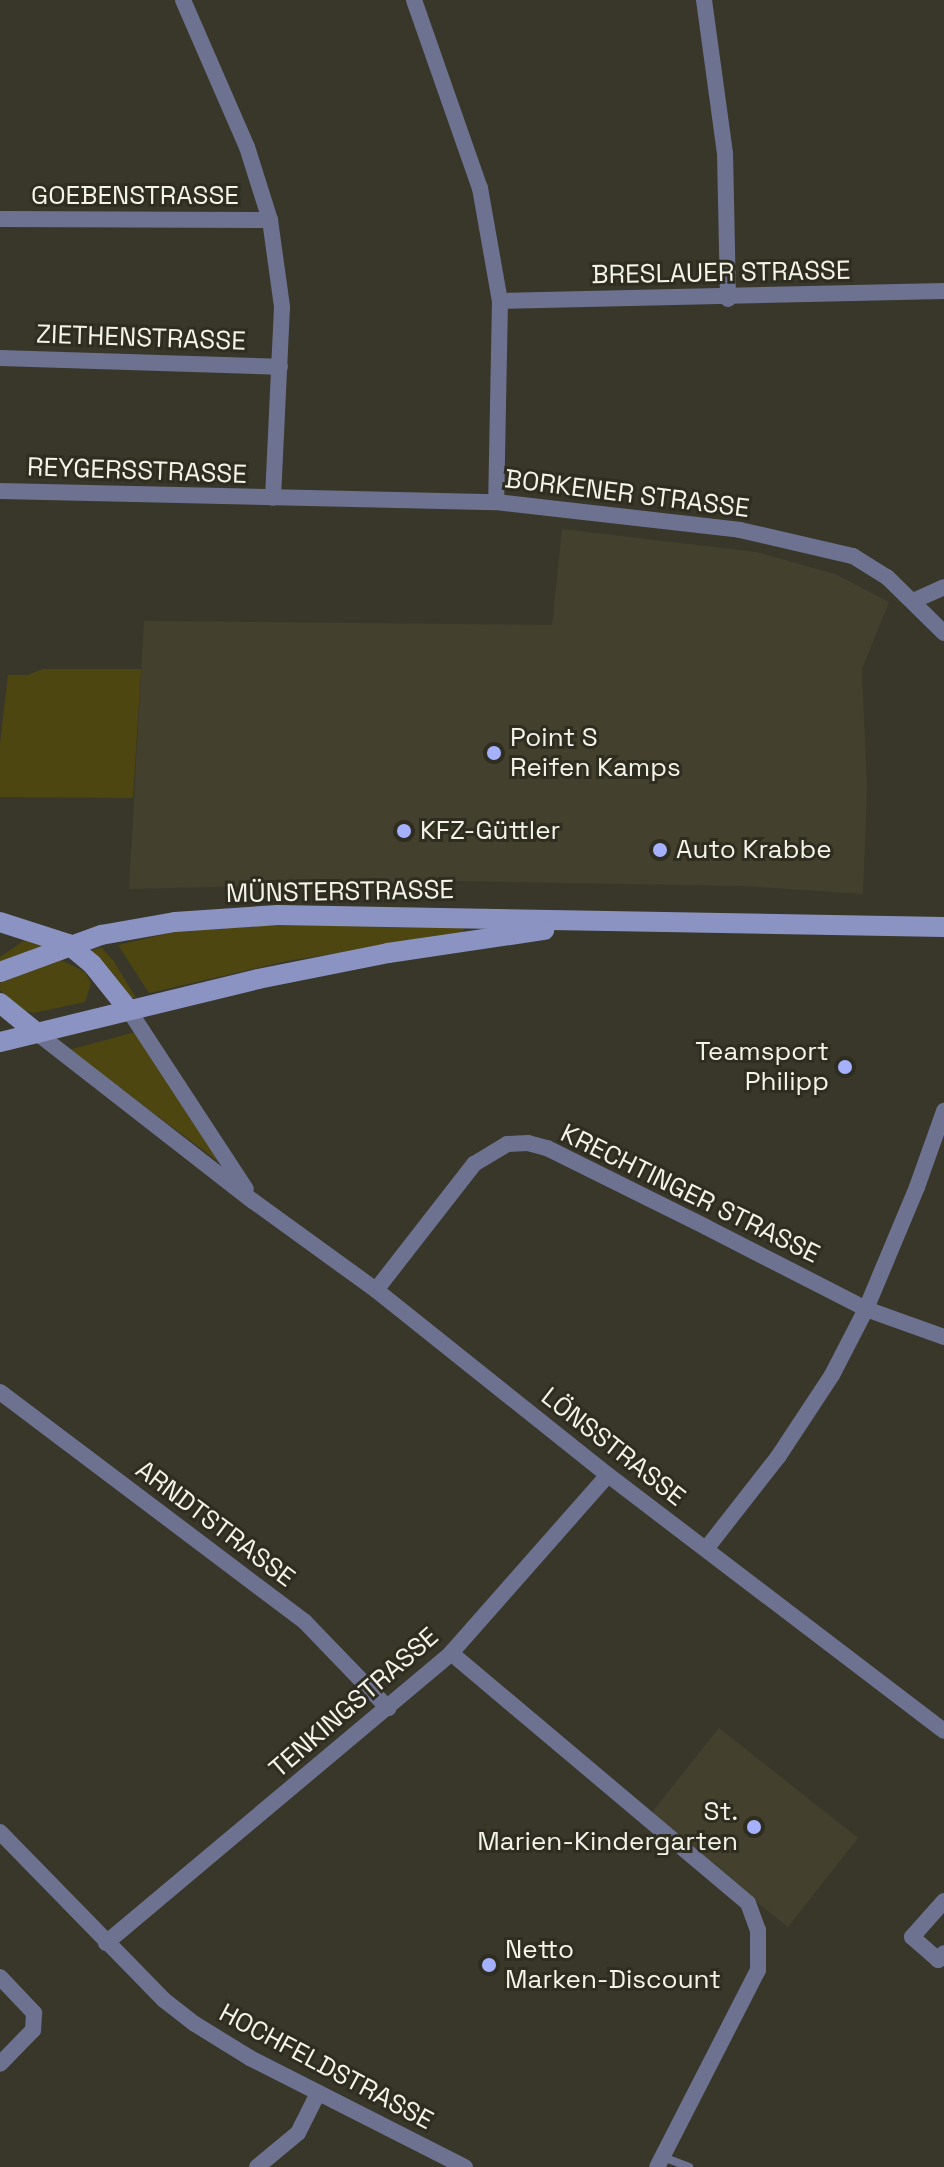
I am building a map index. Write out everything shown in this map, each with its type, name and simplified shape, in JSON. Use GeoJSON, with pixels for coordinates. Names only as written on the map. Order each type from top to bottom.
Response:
{"type":"FeatureCollection","features":[{"type":"Feature","properties":{"kind":"main road","name":"MÜNSTERSTRASSE"},"geometry":{"type":"LineString","coordinates":[[0,972],[68,944],[175,922],[278,915],[417,915],[615,923],[944,927]]}},
{"type":"Feature","properties":{"kind":"main road","name":"MÜNSTERSTRASSE"},"geometry":{"type":"LineString","coordinates":[[0,922],[68,944],[92,964],[128,1009]]}},
{"type":"Feature","properties":{"kind":"main road","name":"MÜNSTERSTRASSE"},"geometry":{"type":"LineString","coordinates":[[0,1042],[128,1009],[388,953],[487,936],[615,923]]}},
{"type":"Feature","properties":{"kind":"main road"},"geometry":{"type":"LineString","coordinates":[[0,1003],[37,1033]]}},
{"type":"Feature","properties":{"kind":"street"},"geometry":{"type":"LineString","coordinates":[[183,0],[247,147],[270,220],[282,307],[273,498]]}},
{"type":"Feature","properties":{"kind":"street"},"geometry":{"type":"LineString","coordinates":[[415,0],[480,188],[500,301],[496,502]]}},
{"type":"Feature","properties":{"kind":"street"},"geometry":{"type":"LineString","coordinates":[[704,0],[725,153],[728,299]]}},
{"type":"Feature","properties":{"kind":"street","name":"GOEBENSTRASSE"},"geometry":{"type":"LineString","coordinates":[[0,219],[270,220]]}},
{"type":"Feature","properties":{"kind":"street","name":"BRESLAUER STRASSE"},"geometry":{"type":"LineString","coordinates":[[500,301],[728,299],[944,291]]}},
{"type":"Feature","properties":{"kind":"street","name":"ZIETHENSTRASSE"},"geometry":{"type":"LineString","coordinates":[[0,358],[280,367]]}},
{"type":"Feature","properties":{"kind":"street","name":"REYGERSSTRASSE"},"geometry":{"type":"LineString","coordinates":[[0,491],[273,498]]}},
{"type":"Feature","properties":{"kind":"street","name":"BORKENER STRASSE"},"geometry":{"type":"LineString","coordinates":[[273,498],[496,502],[740,530],[853,556],[887,577],[944,633]]}},
{"type":"Feature","properties":{"kind":"street"},"geometry":{"type":"LineString","coordinates":[[913,601],[944,587]]}},
{"type":"Feature","properties":{"kind":"street","name":"LÖNSSTRASSE"},"geometry":{"type":"LineString","coordinates":[[128,1009],[253,1201]]}},
{"type":"Feature","properties":{"kind":"street","name":"LÖNSSTRASSE"},"geometry":{"type":"LineString","coordinates":[[37,1033],[253,1201],[376,1290],[608,1475],[944,1731]]}},
{"type":"Feature","properties":{"kind":"street"},"geometry":{"type":"LineString","coordinates":[[706,1549],[806,1417],[866,1309],[917,1187],[944,1111]]}},
{"type":"Feature","properties":{"kind":"street","name":"KRECHTINGER STRASSE"},"geometry":{"type":"LineString","coordinates":[[376,1290],[474,1164],[507,1144],[528,1143],[640,1194],[866,1309],[944,1337]]}},
{"type":"Feature","properties":{"kind":"street","name":"ARNDTSTRASSE"},"geometry":{"type":"LineString","coordinates":[[0,1392],[305,1622],[388,1708]]}},
{"type":"Feature","properties":{"kind":"street","name":"TENKINGSTRASSE"},"geometry":{"type":"LineString","coordinates":[[106,1943],[451,1653],[608,1475]]}},
{"type":"Feature","properties":{"kind":"street"},"geometry":{"type":"LineString","coordinates":[[451,1653],[748,1903],[758,1930],[758,1970],[660,2162]]}},
{"type":"Feature","properties":{"kind":"street","name":"HOCHFELDSTRASSE"},"geometry":{"type":"LineString","coordinates":[[0,1832],[106,1943],[164,2000],[195,2024],[250,2058],[465,2167]]}},
{"type":"Feature","properties":{"kind":"street"},"geometry":{"type":"LineString","coordinates":[[944,1901],[912,1937],[938,1960],[944,1953]]}},
{"type":"Feature","properties":{"kind":"street"},"geometry":{"type":"LineString","coordinates":[[0,1977],[34,2013],[33,2030],[0,2064]]}},
{"type":"Feature","properties":{"kind":"street"},"geometry":{"type":"LineString","coordinates":[[257,2167],[298,2133],[318,2093]]}},
{"type":"Feature","properties":{"kind":"lane"},"geometry":{"type":"LineString","coordinates":[[660,2162],[689,2167]]}},
{"type":"Feature","properties":{"kind":"shaded area"},"geometry":{"type":"Polygon","coordinates":[[[562,529],[756,552],[835,574],[889,602],[862,669],[867,788],[863,894],[742,886],[456,881],[129,889],[144,621],[552,625],[562,529]]]}},
{"type":"Feature","properties":{"kind":"shaded area"},"geometry":{"type":"Polygon","coordinates":[[[43,669],[141,669],[133,798],[0,797],[0,744],[8,675],[28,675],[43,669]]]}},
{"type":"Feature","properties":{"kind":"shaded area"},"geometry":{"type":"Polygon","coordinates":[[[282,924],[464,927],[463,933],[287,961],[149,993],[118,945],[179,931],[282,924]]]}},
{"type":"Feature","properties":{"kind":"shaded area"},"geometry":{"type":"Polygon","coordinates":[[[28,938],[46,945],[0,965],[0,957],[28,938]]]}},
{"type":"Feature","properties":{"kind":"shaded area"},"geometry":{"type":"Polygon","coordinates":[[[101,947],[113,960],[136,998],[131,997],[91,951],[101,947]]]}},
{"type":"Feature","properties":{"kind":"shaded area"},"geometry":{"type":"Polygon","coordinates":[[[59,959],[85,972],[91,983],[85,1002],[33,1013],[20,1009],[0,990],[0,983],[59,959]]]}},
{"type":"Feature","properties":{"kind":"shaded area"},"geometry":{"type":"Polygon","coordinates":[[[135,1032],[219,1157],[219,1162],[69,1050],[135,1032]]]}},
{"type":"Feature","properties":{"kind":"shaded area","name":"St. Marien-Kindergarten"},"geometry":{"type":"Polygon","coordinates":[[[719,1728],[858,1838],[788,1927],[649,1816],[719,1728]]]}},
{"type":"Feature","properties":{"kind":"place","name":"Point S Reifen Kamps"},"geometry":{"type":"Point","coordinates":[494,753]}},
{"type":"Feature","properties":{"kind":"place","name":"KFZ-Güttler"},"geometry":{"type":"Point","coordinates":[404,831]}},
{"type":"Feature","properties":{"kind":"place","name":"Auto Krabbe"},"geometry":{"type":"Point","coordinates":[660,850]}},
{"type":"Feature","properties":{"kind":"place","name":"Teamsport Philipp"},"geometry":{"type":"Point","coordinates":[845,1067]}},
{"type":"Feature","properties":{"kind":"place","name":"St. Marien-Kindergarten"},"geometry":{"type":"Point","coordinates":[754,1827]}},
{"type":"Feature","properties":{"kind":"place","name":"Netto Marken-Discount"},"geometry":{"type":"Point","coordinates":[489,1965]}}]}
